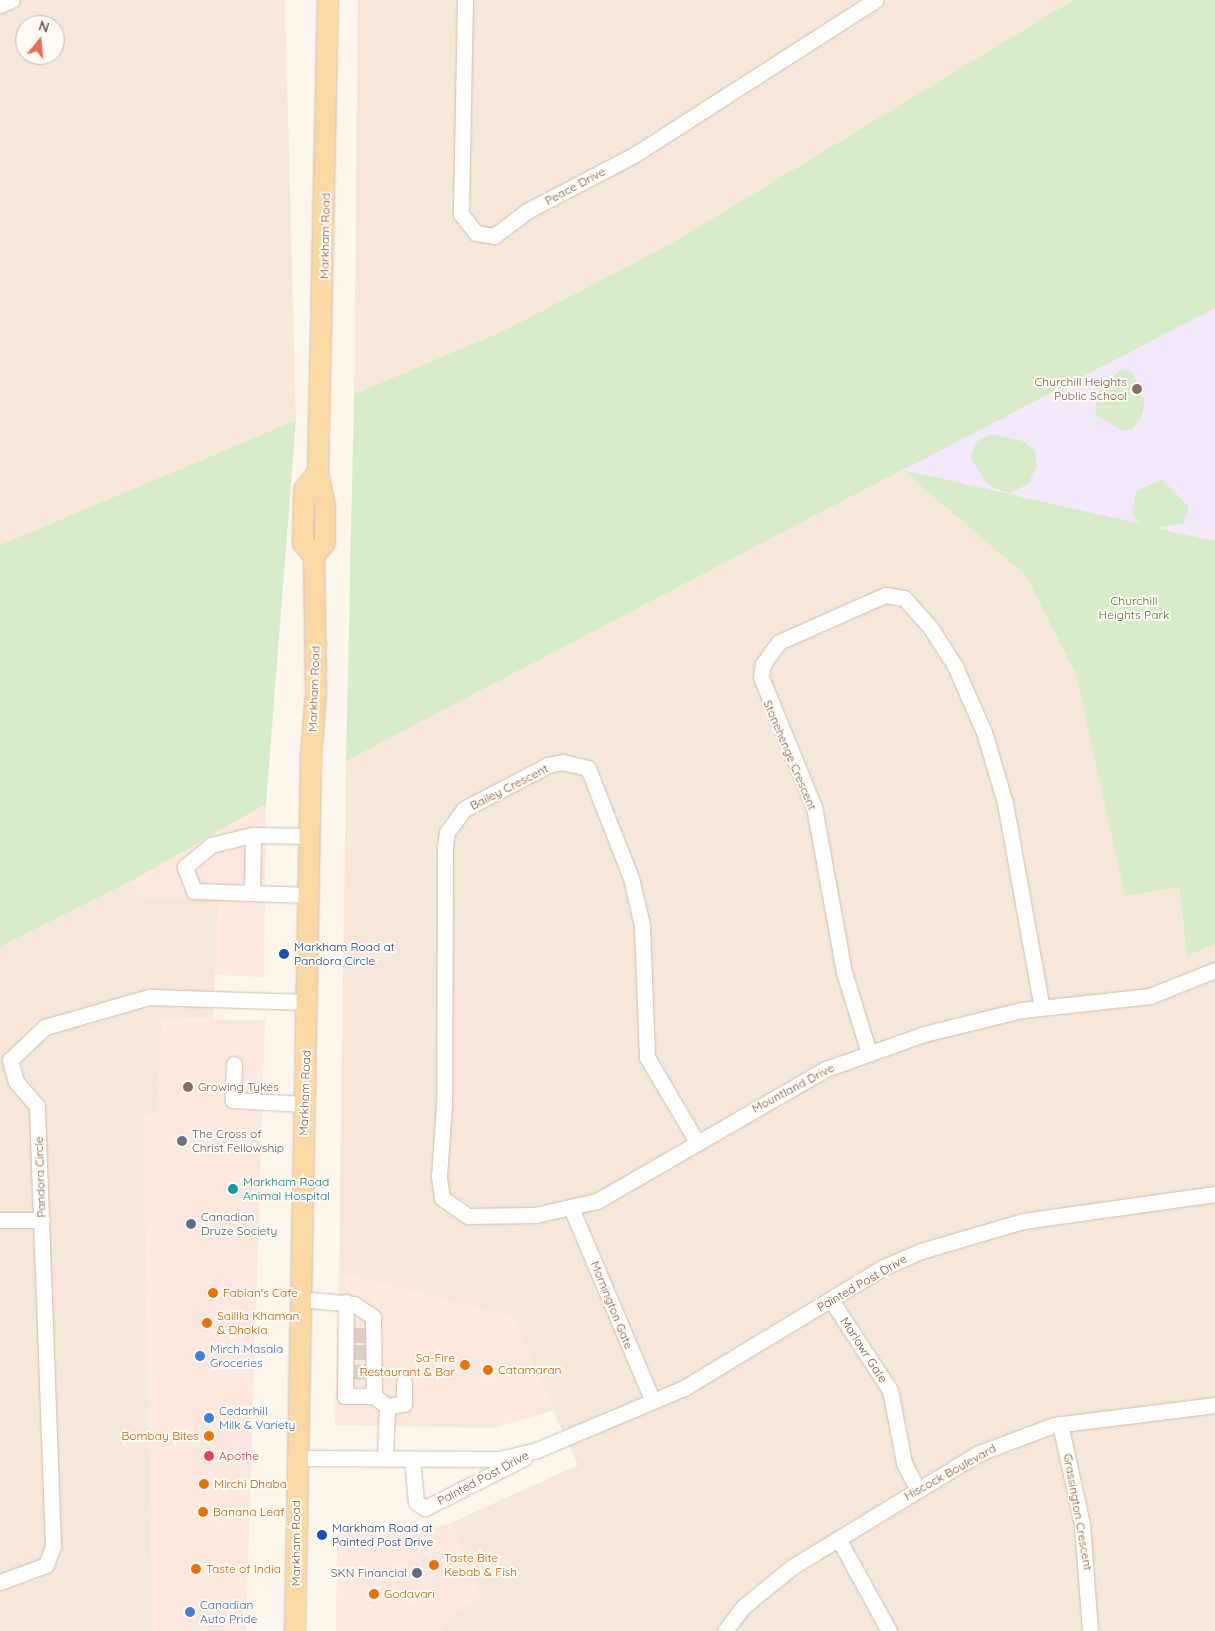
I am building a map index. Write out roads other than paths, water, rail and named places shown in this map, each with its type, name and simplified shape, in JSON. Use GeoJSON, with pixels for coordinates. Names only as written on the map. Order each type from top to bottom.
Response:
{"type":"FeatureCollection","features":[{"type":"Feature","properties":{"kind":"main road","name":"Markham Road"},"geometry":{"type":"LineString","coordinates":[[295,1631],[296,1458],[308,895],[316,693],[314,556],[303,543],[304,490],[318,472],[328,0]]}},
{"type":"Feature","properties":{"kind":"street"},"geometry":{"type":"LineString","coordinates":[[0,5],[12,0]]}},
{"type":"Feature","properties":{"kind":"street","name":"Peace Drive"},"geometry":{"type":"LineString","coordinates":[[465,0],[461,214],[476,233],[494,236],[527,211],[634,155],[875,0]]}},
{"type":"Feature","properties":{"kind":"street","name":"Stonehenge Crescent"},"geometry":{"type":"LineString","coordinates":[[869,1053],[844,972],[814,807],[761,677],[766,658],[779,642],[884,595],[904,598],[930,627],[955,666],[984,732],[1005,803],[1042,1008]]}},
{"type":"Feature","properties":{"kind":"street","name":"Bailey Crescent"},"geometry":{"type":"LineString","coordinates":[[447,1205],[439,1176],[447,832],[464,809],[556,764],[580,763],[588,768],[602,797],[632,878],[642,926],[647,1058],[697,1142]]}},
{"type":"Feature","properties":{"kind":"street"},"geometry":{"type":"LineString","coordinates":[[252,892],[254,835]]}},
{"type":"Feature","properties":{"kind":"street"},"geometry":{"type":"LineString","coordinates":[[308,895],[194,891],[185,867],[205,847],[254,835],[310,836]]}},
{"type":"Feature","properties":{"kind":"street","name":"Mountland Drive"},"geometry":{"type":"LineString","coordinates":[[447,1205],[468,1216],[514,1217],[572,1210],[614,1194],[697,1142],[826,1069],[968,1021],[1042,1008],[1150,996],[1215,970]]}},
{"type":"Feature","properties":{"kind":"street","name":"Pandora Circle"},"geometry":{"type":"LineString","coordinates":[[0,1582],[46,1565],[52,1556],[38,1106],[16,1082],[10,1060],[23,1043],[45,1027],[149,997],[307,1002]]}},
{"type":"Feature","properties":{"kind":"street"},"geometry":{"type":"LineString","coordinates":[[234,1064],[234,1100],[304,1104]]}},
{"type":"Feature","properties":{"kind":"street","name":"Painted Post Drive"},"geometry":{"type":"LineString","coordinates":[[412,1459],[416,1502],[425,1508],[537,1450],[652,1399],[684,1388],[831,1300],[921,1250],[1005,1224],[1215,1194]]}},
{"type":"Feature","properties":{"kind":"street","name":"Mornington Gate"},"geometry":{"type":"LineString","coordinates":[[572,1210],[652,1399]]}},
{"type":"Feature","properties":{"kind":"street"},"geometry":{"type":"LineString","coordinates":[[0,1220],[42,1220]]}},
{"type":"Feature","properties":{"kind":"street"},"geometry":{"type":"LineString","coordinates":[[300,1299],[346,1302],[373,1317],[371,1371],[374,1396]]}},
{"type":"Feature","properties":{"kind":"street","name":"Marlawr Gate"},"geometry":{"type":"LineString","coordinates":[[831,1300],[890,1390],[904,1463],[917,1488]]}},
{"type":"Feature","properties":{"kind":"street"},"geometry":{"type":"LineString","coordinates":[[346,1302],[349,1335],[345,1396],[374,1396],[387,1406],[404,1404],[404,1383]]}},
{"type":"Feature","properties":{"kind":"street","name":"Hiscock Boulevard"},"geometry":{"type":"LineString","coordinates":[[725,1631],[743,1607],[776,1578],[839,1540],[917,1488],[979,1453],[1060,1424],[1215,1405]]}},
{"type":"Feature","properties":{"kind":"street"},"geometry":{"type":"LineString","coordinates":[[385,1458],[387,1406]]}},
{"type":"Feature","properties":{"kind":"street","name":"Grassington Crescent"},"geometry":{"type":"LineString","coordinates":[[1060,1424],[1084,1532],[1090,1631]]}},
{"type":"Feature","properties":{"kind":"street","name":"Painted Post Drive"},"geometry":{"type":"LineString","coordinates":[[296,1458],[499,1459],[537,1450]]}},
{"type":"Feature","properties":{"kind":"street"},"geometry":{"type":"LineString","coordinates":[[839,1540],[889,1631]]}},
{"type":"Feature","properties":{"kind":"tunnel"},"geometry":{"type":"LineString","coordinates":[[352,1335],[369,1335]]}},
{"type":"Feature","properties":{"kind":"tunnel"},"geometry":{"type":"LineString","coordinates":[[352,1352],[369,1352]]}},
{"type":"Feature","properties":{"kind":"tunnel"},"geometry":{"type":"LineString","coordinates":[[351,1372],[368,1371]]}},
{"type":"Feature","properties":{"kind":"place","name":"Churchill Heights Public School"},"geometry":{"type":"Point","coordinates":[1137,389]}},
{"type":"Feature","properties":{"kind":"place","name":"Markham Road at Pandora Circle"},"geometry":{"type":"Point","coordinates":[284,954]}},
{"type":"Feature","properties":{"kind":"place","name":"Growing Tykes"},"geometry":{"type":"Point","coordinates":[188,1087]}},
{"type":"Feature","properties":{"kind":"place","name":"The Cross of Christ Fellowship"},"geometry":{"type":"Point","coordinates":[182,1141]}},
{"type":"Feature","properties":{"kind":"place","name":"Markham Road Animal Hospital"},"geometry":{"type":"Point","coordinates":[233,1189]}},
{"type":"Feature","properties":{"kind":"place","name":"Canadian Druze Society"},"geometry":{"type":"Point","coordinates":[191,1224]}},
{"type":"Feature","properties":{"kind":"place","name":"Fabian's Cafe"},"geometry":{"type":"Point","coordinates":[213,1293]}},
{"type":"Feature","properties":{"kind":"place","name":"Sailila Khaman & Dhokla"},"geometry":{"type":"Point","coordinates":[207,1323]}},
{"type":"Feature","properties":{"kind":"place","name":"Mirch Masala Groceries"},"geometry":{"type":"Point","coordinates":[200,1356]}},
{"type":"Feature","properties":{"kind":"place","name":"Sa-Fire Restaurant & Bar"},"geometry":{"type":"Point","coordinates":[465,1365]}},
{"type":"Feature","properties":{"kind":"place","name":"Catamaran"},"geometry":{"type":"Point","coordinates":[488,1370]}},
{"type":"Feature","properties":{"kind":"place","name":"Cedarhill Milk & Variety"},"geometry":{"type":"Point","coordinates":[209,1418]}},
{"type":"Feature","properties":{"kind":"place","name":"Bombay Bites"},"geometry":{"type":"Point","coordinates":[209,1436]}},
{"type":"Feature","properties":{"kind":"place","name":"Apothe"},"geometry":{"type":"Point","coordinates":[209,1456]}},
{"type":"Feature","properties":{"kind":"place","name":"Mirchi Dhaba"},"geometry":{"type":"Point","coordinates":[204,1484]}},
{"type":"Feature","properties":{"kind":"place","name":"Banana Leaf"},"geometry":{"type":"Point","coordinates":[203,1512]}},
{"type":"Feature","properties":{"kind":"place","name":"Markham Road at Painted Post Drive"},"geometry":{"type":"Point","coordinates":[322,1535]}},
{"type":"Feature","properties":{"kind":"place","name":"Taste Bite Kebab & Fish"},"geometry":{"type":"Point","coordinates":[434,1565]}},
{"type":"Feature","properties":{"kind":"place","name":"Taste of India"},"geometry":{"type":"Point","coordinates":[196,1569]}},
{"type":"Feature","properties":{"kind":"place","name":"SKN Financial"},"geometry":{"type":"Point","coordinates":[417,1573]}},
{"type":"Feature","properties":{"kind":"place","name":"Godavari"},"geometry":{"type":"Point","coordinates":[374,1594]}},
{"type":"Feature","properties":{"kind":"place","name":"Canadian Auto Pride"},"geometry":{"type":"Point","coordinates":[190,1612]}},
{"type":"Feature","properties":{"kind":"park label","name":"Churchill Heights Park"},"geometry":{"type":"Point","coordinates":[1134,608]}}]}
